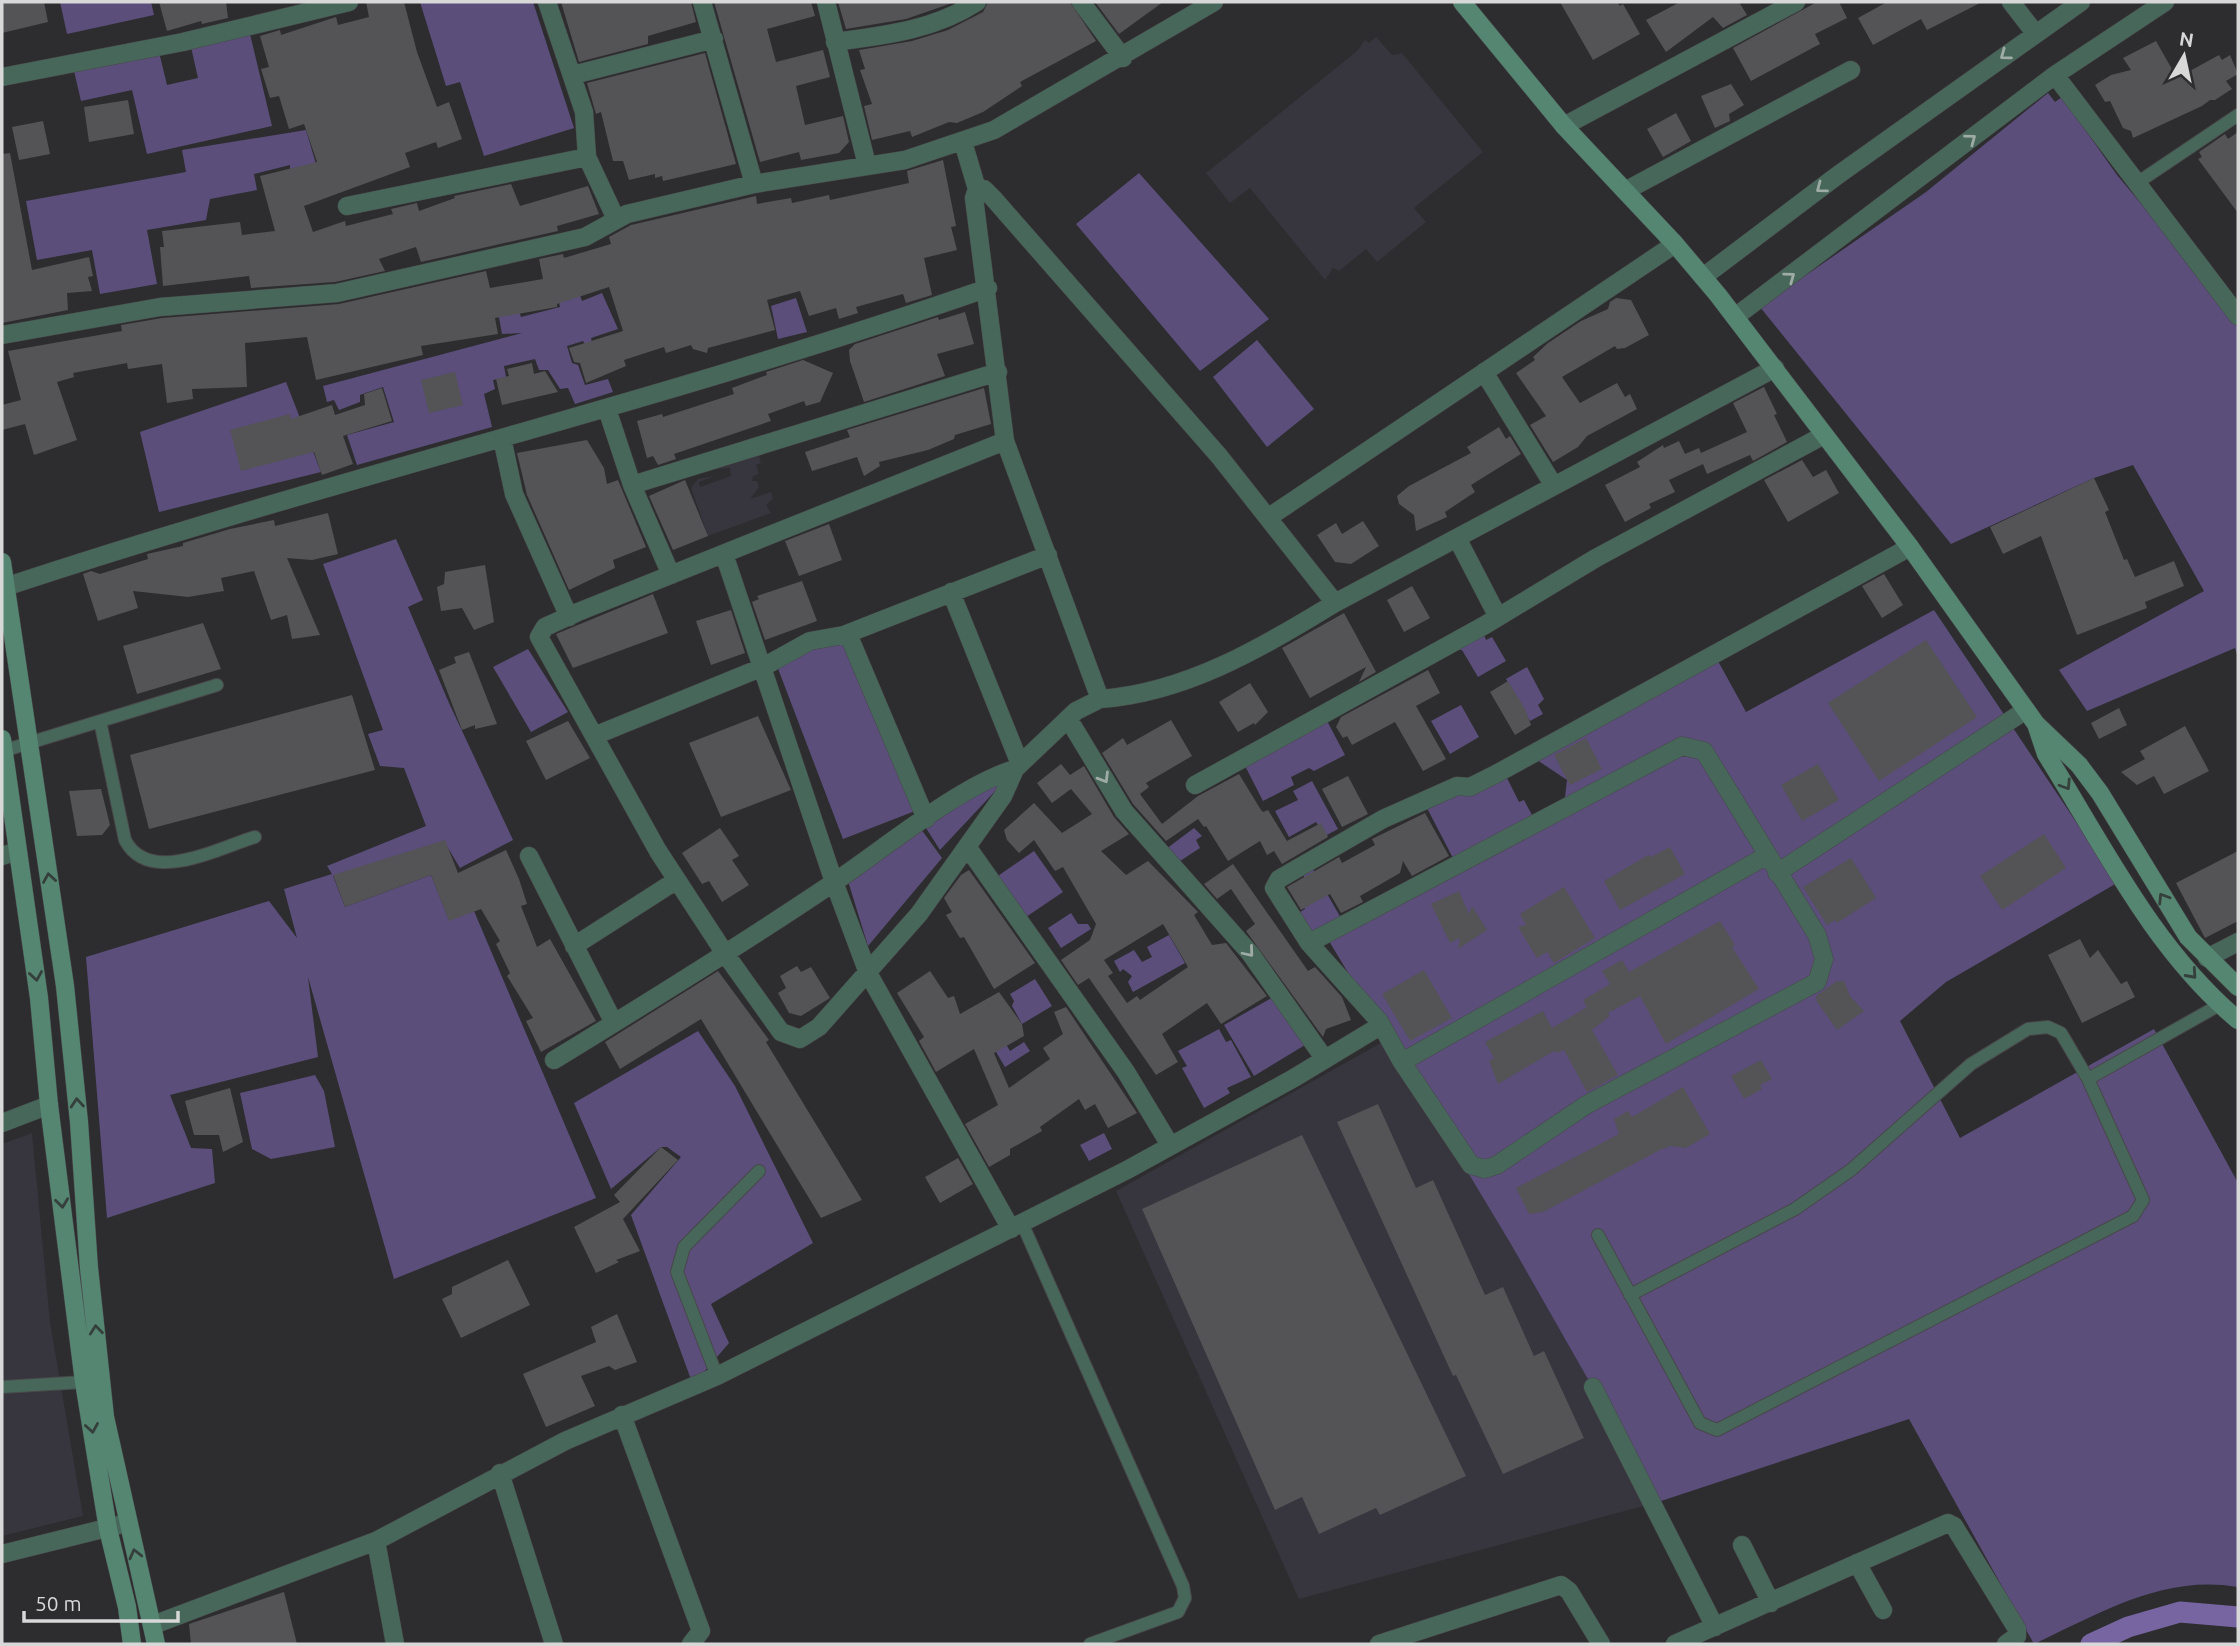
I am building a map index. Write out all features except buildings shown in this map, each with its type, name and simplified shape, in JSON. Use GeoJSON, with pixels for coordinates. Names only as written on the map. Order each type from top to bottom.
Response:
{"type":"FeatureCollection","features":[{"type":"Feature","properties":{"kind":"street"},"geometry":{"type":"LineString","coordinates":[[2,77],[183,41],[349,2]]}},
{"type":"Feature","properties":{"kind":"street"},"geometry":{"type":"LineString","coordinates":[[547,2],[584,112],[587,157],[616,219]]}},
{"type":"Feature","properties":{"kind":"street"},"geometry":{"type":"LineString","coordinates":[[702,2],[754,184]]}},
{"type":"Feature","properties":{"kind":"street"},"geometry":{"type":"LineString","coordinates":[[825,2],[867,165]]}},
{"type":"Feature","properties":{"kind":"street"},"geometry":{"type":"LineString","coordinates":[[835,42],[916,30],[960,13],[977,2]]}},
{"type":"Feature","properties":{"kind":"street"},"geometry":{"type":"LineString","coordinates":[[1081,2],[1123,58]]}},
{"type":"Feature","properties":{"kind":"street"},"geometry":{"type":"LineString","coordinates":[[1462,2],[1563,126],[1675,244],[1735,317],[1910,548],[2031,717],[2063,748],[2100,793],[2166,904],[2207,958],[2238,987]]}},
{"type":"Feature","properties":{"kind":"street"},"geometry":{"type":"LineString","coordinates":[[1563,126],[1796,2]]}},
{"type":"Feature","properties":{"kind":"street"},"geometry":{"type":"LineString","coordinates":[[2011,2],[2035,33]]}},
{"type":"Feature","properties":{"kind":"street"},"geometry":{"type":"LineString","coordinates":[[1703,278],[1838,175],[2081,2]]}},
{"type":"Feature","properties":{"kind":"street"},"geometry":{"type":"LineString","coordinates":[[1735,317],[2055,75],[2165,2]]}},
{"type":"Feature","properties":{"kind":"street"},"geometry":{"type":"LineString","coordinates":[[2,335],[160,307],[337,293],[585,237],[616,219],[754,184],[905,160],[994,130],[1123,58],[1210,3]]}},
{"type":"Feature","properties":{"kind":"street"},"geometry":{"type":"LineString","coordinates":[[573,75],[714,39]]}},
{"type":"Feature","properties":{"kind":"street"},"geometry":{"type":"LineString","coordinates":[[1625,191],[1851,70]]}},
{"type":"Feature","properties":{"kind":"street"},"geometry":{"type":"LineString","coordinates":[[2055,75],[2238,316]]}},
{"type":"Feature","properties":{"kind":"street"},"geometry":{"type":"LineString","coordinates":[[963,142],[976,189],[974,198],[988,288],[1004,441],[1100,699]]}},
{"type":"Feature","properties":{"kind":"street"},"geometry":{"type":"LineString","coordinates":[[347,206],[587,157]]}},
{"type":"Feature","properties":{"kind":"street"},"geometry":{"type":"LineString","coordinates":[[976,189],[984,189],[993,198],[1075,289],[1269,517],[1335,603]]}},
{"type":"Feature","properties":{"kind":"street"},"geometry":{"type":"LineString","coordinates":[[1269,517],[1675,244]]}},
{"type":"Feature","properties":{"kind":"street"},"geometry":{"type":"LineString","coordinates":[[5,587],[274,501],[727,374],[988,288]]}},
{"type":"Feature","properties":{"kind":"street"},"geometry":{"type":"LineString","coordinates":[[554,1060],[834,882],[926,819],[995,776],[1018,766],[1076,711],[1100,699],[1153,692],[1215,670],[1774,369]]}},
{"type":"Feature","properties":{"kind":"street"},"geometry":{"type":"LineString","coordinates":[[632,485],[998,372]]}},
{"type":"Feature","properties":{"kind":"street"},"geometry":{"type":"LineString","coordinates":[[1484,372],[1554,486]]}},
{"type":"Feature","properties":{"kind":"street"},"geometry":{"type":"LineString","coordinates":[[607,409],[632,485],[671,575]]}},
{"type":"Feature","properties":{"kind":"street"},"geometry":{"type":"LineString","coordinates":[[1195,785],[1498,617],[1596,558],[1824,435]]}},
{"type":"Feature","properties":{"kind":"street"},"geometry":{"type":"LineString","coordinates":[[502,438],[514,494],[569,617]]}},
{"type":"Feature","properties":{"kind":"street"},"geometry":{"type":"LineString","coordinates":[[951,592],[1018,766],[1003,796],[919,914],[819,1027],[800,1039],[781,1032],[724,953],[677,880],[539,637],[545,627],[1004,441]]}},
{"type":"Feature","properties":{"kind":"street"},"geometry":{"type":"LineString","coordinates":[[1457,538],[1498,617]]}},
{"type":"Feature","properties":{"kind":"street"},"geometry":{"type":"LineString","coordinates":[[1310,943],[1682,746],[1704,751],[1766,856],[1817,935],[1824,959],[1817,982],[1586,1105],[1497,1166],[1485,1169],[1471,1165],[1380,1026],[1310,943],[1275,892],[1279,879],[1383,819],[1457,786],[1470,787],[1496,774],[1910,548]]}},
{"type":"Feature","properties":{"kind":"street"},"geometry":{"type":"LineString","coordinates":[[724,554],[834,882],[868,973],[1016,1226]]}},
{"type":"Feature","properties":{"kind":"street"},"geometry":{"type":"LineString","coordinates":[[594,736],[763,667],[810,642],[848,634],[1048,555]]}},
{"type":"Feature","properties":{"kind":"street"},"geometry":{"type":"LineString","coordinates":[[2,562],[65,986],[79,1122],[89,1268],[106,1417],[127,1523],[156,1644]]}},
{"type":"Feature","properties":{"kind":"street"},"geometry":{"type":"LineString","coordinates":[[848,634],[926,819]]}},
{"type":"Feature","properties":{"kind":"street"},"geometry":{"type":"LineString","coordinates":[[1777,873],[2031,717]]}},
{"type":"Feature","properties":{"kind":"street"},"geometry":{"type":"LineString","coordinates":[[2031,717],[2046,754],[2154,926],[2182,964],[2238,1020]]}},
{"type":"Feature","properties":{"kind":"street"},"geometry":{"type":"LineString","coordinates":[[1069,720],[1124,811],[1250,953],[1324,1058]]}},
{"type":"Feature","properties":{"kind":"street"},"geometry":{"type":"LineString","coordinates":[[3,745],[9,853],[39,998],[49,1105],[84,1382],[108,1529],[127,1607],[132,1644]]}},
{"type":"Feature","properties":{"kind":"street"},"geometry":{"type":"LineString","coordinates":[[968,848],[1126,1072],[1170,1144]]}},
{"type":"Feature","properties":{"kind":"street"},"geometry":{"type":"LineString","coordinates":[[529,856],[614,1023]]}},
{"type":"Feature","properties":{"kind":"street"},"geometry":{"type":"LineString","coordinates":[[1402,1062],[1766,856]]}},
{"type":"Feature","properties":{"kind":"street"},"geometry":{"type":"LineString","coordinates":[[574,946],[677,880]]}},
{"type":"Feature","properties":{"kind":"street"},"geometry":{"type":"LineString","coordinates":[[2207,958],[2238,942]]}},
{"type":"Feature","properties":{"kind":"street"},"geometry":{"type":"LineString","coordinates":[[153,1625],[376,1541],[445,1506],[500,1473],[622,1415],[717,1376],[1127,1170],[1380,1026]]}},
{"type":"Feature","properties":{"kind":"street"},"geometry":{"type":"LineString","coordinates":[[2,1123],[49,1105]]}},
{"type":"Feature","properties":{"kind":"street"},"geometry":{"type":"LineString","coordinates":[[1592,1387],[1716,1627]]}},
{"type":"Feature","properties":{"kind":"street"},"geometry":{"type":"LineString","coordinates":[[622,1415],[701,1631],[691,1644]]}},
{"type":"Feature","properties":{"kind":"street"},"geometry":{"type":"LineString","coordinates":[[500,1473],[554,1644]]}},
{"type":"Feature","properties":{"kind":"street"},"geometry":{"type":"LineString","coordinates":[[2,1554],[127,1523]]}},
{"type":"Feature","properties":{"kind":"street"},"geometry":{"type":"LineString","coordinates":[[1675,1644],[1943,1524],[1952,1524],[2017,1629],[2017,1636],[2006,1644]]}},
{"type":"Feature","properties":{"kind":"street"},"geometry":{"type":"LineString","coordinates":[[376,1541],[395,1644]]}},
{"type":"Feature","properties":{"kind":"street"},"geometry":{"type":"LineString","coordinates":[[1742,1545],[1771,1603]]}},
{"type":"Feature","properties":{"kind":"street"},"geometry":{"type":"LineString","coordinates":[[1857,1563],[1883,1610]]}},
{"type":"Feature","properties":{"kind":"street"},"geometry":{"type":"LineString","coordinates":[[1378,1644],[1561,1585],[1569,1591],[1601,1644]]}},
{"type":"Feature","properties":{"kind":"lane"},"geometry":{"type":"LineString","coordinates":[[2137,183],[2238,115]]}},
{"type":"Feature","properties":{"kind":"lane"},"geometry":{"type":"LineString","coordinates":[[3,745],[29,743],[217,685]]}},
{"type":"Feature","properties":{"kind":"lane"},"geometry":{"type":"LineString","coordinates":[[100,721],[125,840],[135,855],[162,864],[255,836]]}},
{"type":"Feature","properties":{"kind":"lane"},"geometry":{"type":"LineString","coordinates":[[2088,1079],[2221,1004]]}},
{"type":"Feature","properties":{"kind":"lane"},"geometry":{"type":"LineString","coordinates":[[1598,1235],[1630,1295],[1700,1423],[1717,1430],[2133,1216],[2143,1200],[2088,1079],[2061,1033],[2048,1027],[2028,1029],[1971,1064],[1851,1170],[1795,1209],[1630,1295]]}},
{"type":"Feature","properties":{"kind":"lane"},"geometry":{"type":"LineString","coordinates":[[717,1376],[677,1272],[679,1261],[684,1247],[759,1171]]}},
{"type":"Feature","properties":{"kind":"lane"},"geometry":{"type":"LineString","coordinates":[[1016,1226],[1183,1586],[1185,1598],[1178,1612],[1090,1644]]}},
{"type":"Feature","properties":{"kind":"lane"},"geometry":{"type":"LineString","coordinates":[[2,1387],[84,1382]]}},
{"type":"Feature","properties":{"kind":"shaded area"},"geometry":{"type":"Polygon","coordinates":[[[60,2],[151,2],[154,15],[67,34],[60,2]]]}},
{"type":"Feature","properties":{"kind":"shaded area"},"geometry":{"type":"Polygon","coordinates":[[[420,2],[533,2],[574,128],[484,156],[460,82],[446,86],[420,2]]]}},
{"type":"Feature","properties":{"kind":"shaded area"},"geometry":{"type":"Polygon","coordinates":[[[250,34],[272,126],[147,154],[132,90],[81,101],[74,71],[159,52],[167,85],[198,78],[191,47],[250,34]]]}},
{"type":"Feature","properties":{"kind":"shaded area"},"geometry":{"type":"Polygon","coordinates":[[[1376,37],[1392,55],[1402,53],[1483,152],[1414,208],[1426,222],[1377,262],[1366,249],[1339,271],[1333,268],[1325,280],[1250,188],[1230,203],[1206,173],[1357,51],[1365,40],[1369,43],[1376,37]]]}},
{"type":"Feature","properties":{"kind":"shaded area"},"geometry":{"type":"Polygon","coordinates":[[[2048,93],[2055,102],[2062,97],[2117,175],[2238,319],[2238,658],[2235,648],[2087,711],[2059,670],[2204,591],[2133,465],[2094,478],[1951,544],[1760,307],[1926,192],[2048,93]]]}},
{"type":"Feature","properties":{"kind":"shaded area"},"geometry":{"type":"Polygon","coordinates":[[[306,130],[325,195],[290,169],[290,165],[254,174],[257,190],[210,199],[206,220],[147,230],[157,284],[100,294],[92,250],[37,260],[26,201],[186,172],[182,150],[306,130]]]}},
{"type":"Feature","properties":{"kind":"shaded area"},"geometry":{"type":"Polygon","coordinates":[[[1139,173],[1269,319],[1200,371],[1076,224],[1139,173]]]}},
{"type":"Feature","properties":{"kind":"shaded area"},"geometry":{"type":"Polygon","coordinates":[[[572,273],[582,301],[602,293],[618,329],[591,338],[592,342],[586,346],[583,341],[567,346],[572,363],[578,365],[585,385],[608,379],[613,392],[575,404],[568,388],[560,389],[548,370],[539,370],[535,359],[504,366],[506,377],[493,380],[495,389],[484,394],[492,427],[357,465],[347,435],[394,422],[383,387],[360,395],[360,402],[339,410],[334,400],[327,402],[323,386],[522,333],[502,334],[494,290],[511,286],[521,317],[560,307],[554,277],[572,273]]]}},
{"type":"Feature","properties":{"kind":"shaded area"},"geometry":{"type":"Polygon","coordinates":[[[796,298],[807,332],[778,339],[771,306],[796,298]]]}},
{"type":"Feature","properties":{"kind":"shaded area"},"geometry":{"type":"Polygon","coordinates":[[[1257,340],[1314,409],[1267,447],[1213,377],[1257,340]]]}},
{"type":"Feature","properties":{"kind":"shaded area"},"geometry":{"type":"Polygon","coordinates":[[[286,382],[321,472],[159,512],[140,432],[286,382]]]}},
{"type":"Feature","properties":{"kind":"shaded area"},"geometry":{"type":"Polygon","coordinates":[[[757,448],[761,463],[756,465],[759,474],[753,476],[752,481],[757,481],[759,487],[750,499],[771,492],[773,499],[766,505],[771,513],[708,536],[691,488],[698,479],[715,476],[699,482],[700,487],[731,476],[730,468],[716,469],[713,463],[757,448]]]}},
{"type":"Feature","properties":{"kind":"shaded area"},"geometry":{"type":"Polygon","coordinates":[[[396,539],[423,600],[408,607],[513,840],[460,868],[445,843],[333,876],[345,907],[431,875],[449,920],[474,911],[596,1198],[394,1279],[308,977],[318,1057],[170,1095],[191,1148],[212,1149],[215,1183],[107,1218],[86,957],[269,901],[297,938],[284,889],[332,874],[327,866],[426,826],[404,768],[380,766],[368,734],[383,730],[323,564],[396,539]]]}},
{"type":"Feature","properties":{"kind":"shaded area"},"geometry":{"type":"Polygon","coordinates":[[[1934,610],[2117,883],[1946,982],[1900,1021],[1960,1138],[2154,1029],[2238,1183],[2238,1587],[2211,1584],[2158,1591],[2108,1609],[2034,1644],[1909,1419],[1658,1502],[1512,1246],[1329,941],[1563,815],[1567,780],[1537,760],[1718,661],[1746,712],[1934,610]]]}},
{"type":"Feature","properties":{"kind":"shaded area"},"geometry":{"type":"Polygon","coordinates":[[[844,635],[915,811],[843,839],[777,666],[844,635]]]}},
{"type":"Feature","properties":{"kind":"shaded area"},"geometry":{"type":"Polygon","coordinates":[[[1484,635],[1486,640],[1492,637],[1506,661],[1478,677],[1462,650],[1452,650],[1484,635]]]}},
{"type":"Feature","properties":{"kind":"shaded area"},"geometry":{"type":"Polygon","coordinates":[[[528,649],[568,712],[531,732],[493,667],[528,649]]]}},
{"type":"Feature","properties":{"kind":"shaded area"},"geometry":{"type":"Polygon","coordinates":[[[1527,667],[1544,699],[1538,705],[1543,714],[1530,721],[1506,679],[1527,667]]]}},
{"type":"Feature","properties":{"kind":"shaded area"},"geometry":{"type":"Polygon","coordinates":[[[1461,705],[1479,737],[1450,754],[1431,721],[1461,705]]]}},
{"type":"Feature","properties":{"kind":"shaded area"},"geometry":{"type":"Polygon","coordinates":[[[1325,717],[1345,755],[1314,771],[1309,768],[1291,777],[1294,785],[1263,801],[1242,760],[1325,717]]]}},
{"type":"Feature","properties":{"kind":"shaded area"},"geometry":{"type":"Polygon","coordinates":[[[1506,776],[1519,802],[1524,800],[1533,817],[1455,862],[1427,808],[1461,790],[1506,776]]]}},
{"type":"Feature","properties":{"kind":"shaded area"},"geometry":{"type":"Polygon","coordinates":[[[1312,781],[1338,829],[1325,836],[1316,822],[1289,837],[1275,811],[1298,800],[1293,791],[1312,781]]]}},
{"type":"Feature","properties":{"kind":"shaded area"},"geometry":{"type":"Polygon","coordinates":[[[996,782],[998,788],[940,850],[924,825],[996,782]]]}},
{"type":"Feature","properties":{"kind":"shaded area"},"geometry":{"type":"Polygon","coordinates":[[[1194,828],[1202,836],[1196,840],[1200,848],[1174,865],[1162,852],[1194,828]]]}},
{"type":"Feature","properties":{"kind":"shaded area"},"geometry":{"type":"Polygon","coordinates":[[[921,829],[942,858],[868,946],[848,881],[921,829]]]}},
{"type":"Feature","properties":{"kind":"shaded area"},"geometry":{"type":"Polygon","coordinates":[[[1034,851],[1063,892],[1023,919],[995,878],[1034,851]]]}},
{"type":"Feature","properties":{"kind":"shaded area"},"geometry":{"type":"Polygon","coordinates":[[[1313,869],[1342,920],[1309,939],[1295,915],[1305,909],[1298,897],[1312,892],[1303,875],[1313,869]]]}},
{"type":"Feature","properties":{"kind":"shaded area"},"geometry":{"type":"Polygon","coordinates":[[[1071,913],[1078,924],[1088,924],[1091,929],[1061,948],[1048,928],[1071,913]]]}},
{"type":"Feature","properties":{"kind":"shaded area"},"geometry":{"type":"Polygon","coordinates":[[[1169,935],[1185,963],[1133,992],[1128,982],[1132,976],[1123,969],[1120,972],[1114,961],[1134,950],[1142,962],[1152,957],[1147,947],[1169,935]]]}},
{"type":"Feature","properties":{"kind":"shaded area"},"geometry":{"type":"Polygon","coordinates":[[[1035,979],[1052,1006],[1022,1024],[1012,1006],[1014,1001],[1010,994],[1035,979]]]}},
{"type":"Feature","properties":{"kind":"shaded area"},"geometry":{"type":"Polygon","coordinates":[[[1277,995],[1305,1045],[1254,1076],[1224,1025],[1277,995]]]}},
{"type":"Feature","properties":{"kind":"shaded area"},"geometry":{"type":"Polygon","coordinates":[[[994,1024],[1010,1051],[1024,1042],[1030,1051],[1005,1067],[983,1030],[994,1024]]]}},
{"type":"Feature","properties":{"kind":"shaded area"},"geometry":{"type":"Polygon","coordinates":[[[1219,1029],[1226,1042],[1231,1040],[1251,1077],[1227,1088],[1230,1093],[1204,1108],[1182,1068],[1187,1066],[1178,1051],[1219,1029]]]}},
{"type":"Feature","properties":{"kind":"shaded area"},"geometry":{"type":"Polygon","coordinates":[[[698,1031],[735,1086],[813,1243],[711,1304],[729,1343],[693,1385],[631,1215],[681,1157],[667,1147],[661,1147],[611,1189],[574,1103],[698,1031]]]}},
{"type":"Feature","properties":{"kind":"shaded area"},"geometry":{"type":"Polygon","coordinates":[[[1388,1039],[1512,1246],[1658,1502],[1299,1599],[1116,1191],[1388,1039]]]}},
{"type":"Feature","properties":{"kind":"shaded area"},"geometry":{"type":"Polygon","coordinates":[[[315,1075],[324,1091],[335,1147],[271,1159],[252,1149],[240,1093],[315,1075]]]}},
{"type":"Feature","properties":{"kind":"shaded area"},"geometry":{"type":"Polygon","coordinates":[[[32,1133],[50,1322],[83,1516],[2,1536],[2,1144],[32,1133]]]}},
{"type":"Feature","properties":{"kind":"shaded area"},"geometry":{"type":"Polygon","coordinates":[[[1104,1133],[1112,1149],[1089,1161],[1080,1145],[1104,1133]]]}},
{"type":"Feature","properties":{"kind":"waterway"},"geometry":{"type":"LineString","coordinates":[[2091,1644],[2128,1627],[2180,1612],[2238,1617]]}}]}
